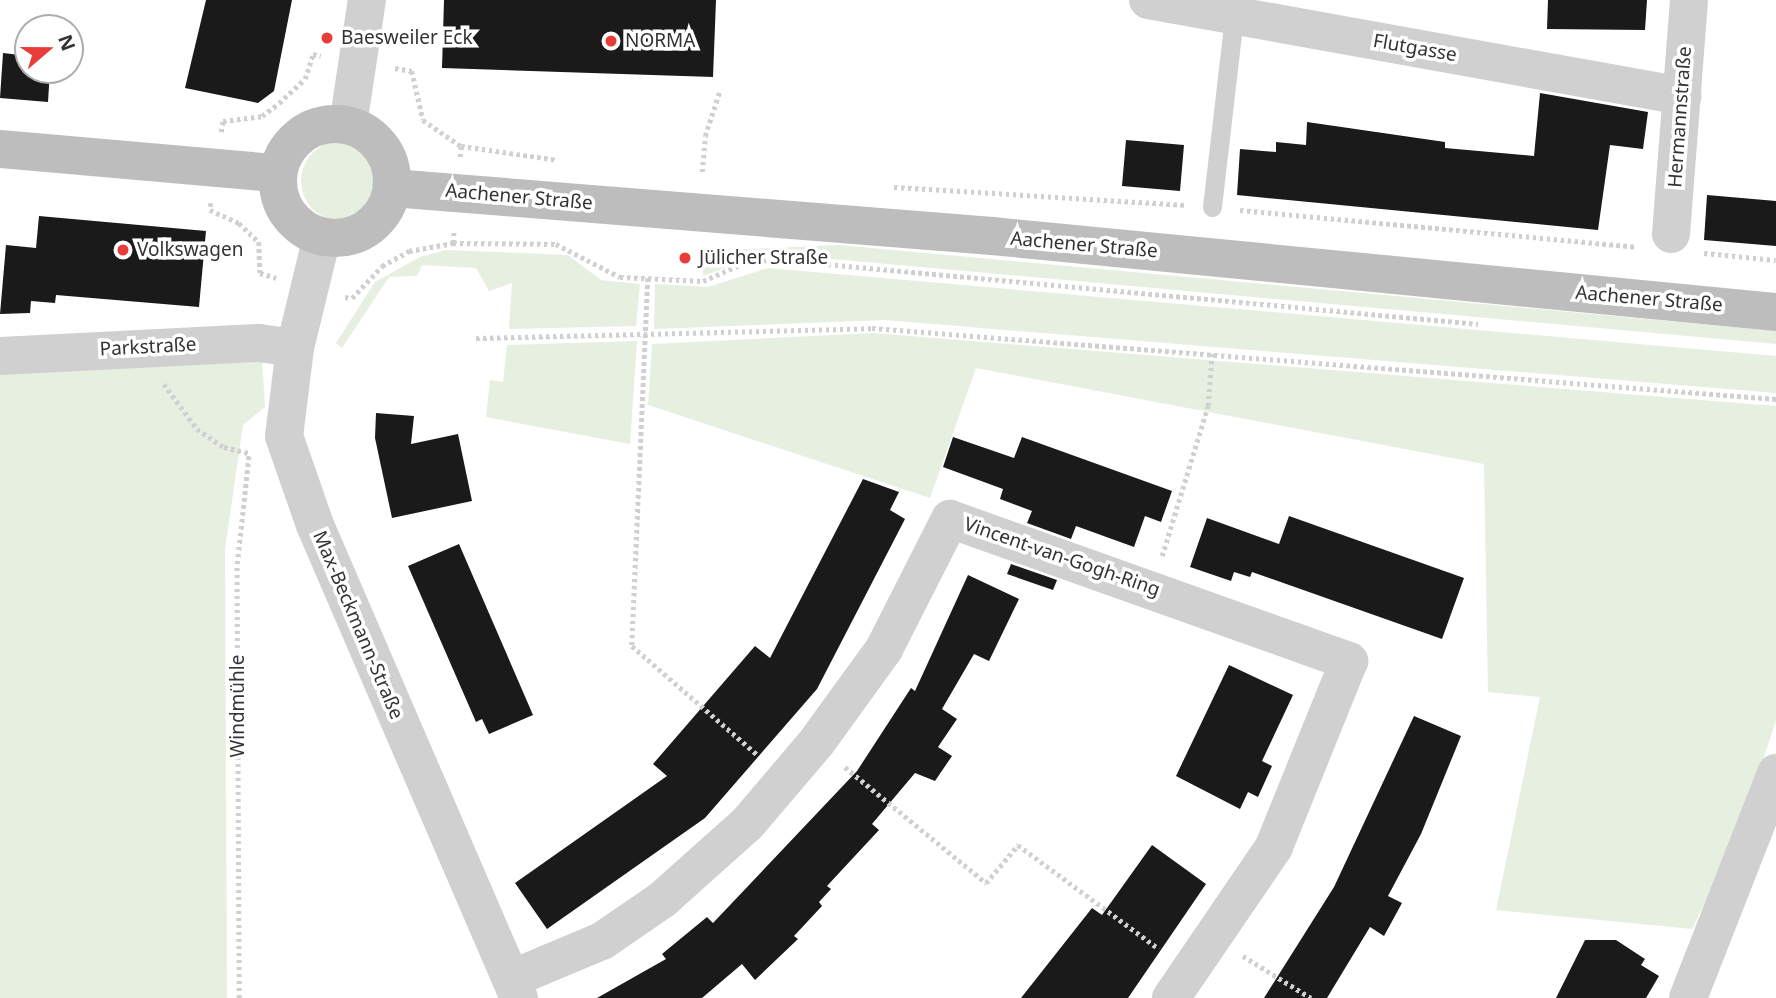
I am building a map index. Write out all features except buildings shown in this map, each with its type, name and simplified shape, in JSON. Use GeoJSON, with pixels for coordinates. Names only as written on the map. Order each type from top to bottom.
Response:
{"type":"FeatureCollection","features":[{"type":"Feature","properties":{"kind":"main road"},"geometry":{"type":"LineString","coordinates":[[348,125],[382,148],[392,188],[387,207],[359,233],[321,237],[287,214],[277,173],[284,155],[310,129],[348,125]]}},
{"type":"Feature","properties":{"kind":"main road"},"geometry":{"type":"LineString","coordinates":[[0,149],[277,173]]}},
{"type":"Feature","properties":{"kind":"main road","name":"Aachener Straße"},"geometry":{"type":"LineString","coordinates":[[392,188],[1776,312]]}},
{"type":"Feature","properties":{"kind":"street"},"geometry":{"type":"LineString","coordinates":[[348,125],[367,0]]}},
{"type":"Feature","properties":{"kind":"street","name":"Flutgasse"},"geometry":{"type":"LineString","coordinates":[[1148,0],[1235,8],[1682,96]]}},
{"type":"Feature","properties":{"kind":"street","name":"Hermannstraße"},"geometry":{"type":"LineString","coordinates":[[1670,245],[1689,0]]}},
{"type":"Feature","properties":{"kind":"street","name":"Max-Beckmann-Straße"},"geometry":{"type":"LineString","coordinates":[[321,237],[295,348],[284,436],[315,525],[515,988]]}},
{"type":"Feature","properties":{"kind":"street","name":"Parkstraße"},"geometry":{"type":"LineString","coordinates":[[0,356],[258,342],[295,348]]}},
{"type":"Feature","properties":{"kind":"street","name":"Vincent-van-Gogh-Ring"},"geometry":{"type":"LineString","coordinates":[[515,988],[601,941],[663,899],[747,824],[816,743],[884,649],[950,519],[1149,586],[1349,661],[1274,847],[1216,939],[1180,986]]}},
{"type":"Feature","properties":{"kind":"street"},"geometry":{"type":"LineString","coordinates":[[1688,998],[1776,773]]}},
{"type":"Feature","properties":{"kind":"lane"},"geometry":{"type":"LineString","coordinates":[[1212,207],[1235,8]]}},
{"type":"Feature","properties":{"kind":"path"},"geometry":{"type":"LineString","coordinates":[[356,62],[412,71],[423,120],[461,146],[570,162]]}},
{"type":"Feature","properties":{"kind":"path"},"geometry":{"type":"LineString","coordinates":[[702,172],[705,136],[720,90]]}},
{"type":"Feature","properties":{"kind":"path"},"geometry":{"type":"LineString","coordinates":[[453,243],[461,146]]}},
{"type":"Feature","properties":{"kind":"path"},"geometry":{"type":"LineString","coordinates":[[689,171],[714,173]]}},
{"type":"Feature","properties":{"kind":"path"},"geometry":{"type":"LineString","coordinates":[[884,187],[1212,207],[1670,245],[1776,260]]}},
{"type":"Feature","properties":{"kind":"path"},"geometry":{"type":"LineString","coordinates":[[309,288],[352,298],[382,266],[429,245],[556,244],[610,273],[648,278],[704,281],[742,264],[772,259],[1487,325]]}},
{"type":"Feature","properties":{"kind":"path"},"geometry":{"type":"LineString","coordinates":[[648,278],[632,646],[783,781]]}},
{"type":"Feature","properties":{"kind":"path"},"geometry":{"type":"LineString","coordinates":[[476,338],[872,328],[1212,352],[1776,399]]}},
{"type":"Feature","properties":{"kind":"path"},"geometry":{"type":"LineString","coordinates":[[157,346],[162,379],[178,410],[224,447],[248,453],[284,436]]}},
{"type":"Feature","properties":{"kind":"path"},"geometry":{"type":"LineString","coordinates":[[1149,586],[1176,524],[1208,406],[1212,352]]}},
{"type":"Feature","properties":{"kind":"path","name":"Windmühle"},"geometry":{"type":"LineString","coordinates":[[239,998],[237,564],[248,453]]}},
{"type":"Feature","properties":{"kind":"path"},"geometry":{"type":"LineString","coordinates":[[816,743],[986,883],[1018,845],[1180,986]]}},
{"type":"Feature","properties":{"kind":"path"},"geometry":{"type":"LineString","coordinates":[[1216,939],[1311,998]]}},
{"type":"Feature","properties":{"kind":"shaded area"},"geometry":{"type":"Polygon","coordinates":[[[341,141],[356,144],[369,153],[378,166],[381,181],[378,196],[369,209],[356,218],[341,221],[326,218],[313,209],[304,196],[301,181],[304,166],[313,153],[326,144],[341,141]]]}},
{"type":"Feature","properties":{"kind":"shaded area"},"geometry":{"type":"Polygon","coordinates":[[[839,245],[1776,331],[1776,344],[765,253],[703,276],[704,251],[839,245]]]}},
{"type":"Feature","properties":{"kind":"shaded area"},"geometry":{"type":"Polygon","coordinates":[[[446,250],[568,255],[601,280],[640,284],[636,326],[509,329],[512,283],[489,291],[476,268],[422,265],[417,276],[389,277],[342,348],[336,343],[375,282],[420,257],[446,250]]]}},
{"type":"Feature","properties":{"kind":"shaded area"},"geometry":{"type":"Polygon","coordinates":[[[768,268],[1776,356],[1776,393],[885,320],[654,329],[655,284],[708,287],[768,268]]]}},
{"type":"Feature","properties":{"kind":"shaded area"},"geometry":{"type":"Polygon","coordinates":[[[873,333],[1776,406],[1776,721],[1739,831],[1692,929],[1496,910],[1540,697],[1488,692],[1484,464],[976,368],[930,498],[648,405],[652,344],[873,333]]]}},
{"type":"Feature","properties":{"kind":"shaded area"},"geometry":{"type":"Polygon","coordinates":[[[637,341],[630,444],[486,417],[490,380],[503,382],[507,345],[637,341]]]}},
{"type":"Feature","properties":{"kind":"shaded area"},"geometry":{"type":"Polygon","coordinates":[[[262,358],[265,407],[243,425],[225,549],[227,998],[0,998],[0,372],[262,358]]]}},
{"type":"Feature","properties":{"kind":"place","name":"Baesweiler Eck"},"geometry":{"type":"Point","coordinates":[327,38]}},
{"type":"Feature","properties":{"kind":"place","name":"NORMA"},"geometry":{"type":"Point","coordinates":[611,41]}},
{"type":"Feature","properties":{"kind":"place","name":"Volkswagen"},"geometry":{"type":"Point","coordinates":[123,250]}},
{"type":"Feature","properties":{"kind":"place","name":"Jülicher Straße"},"geometry":{"type":"Point","coordinates":[685,258]}}]}
